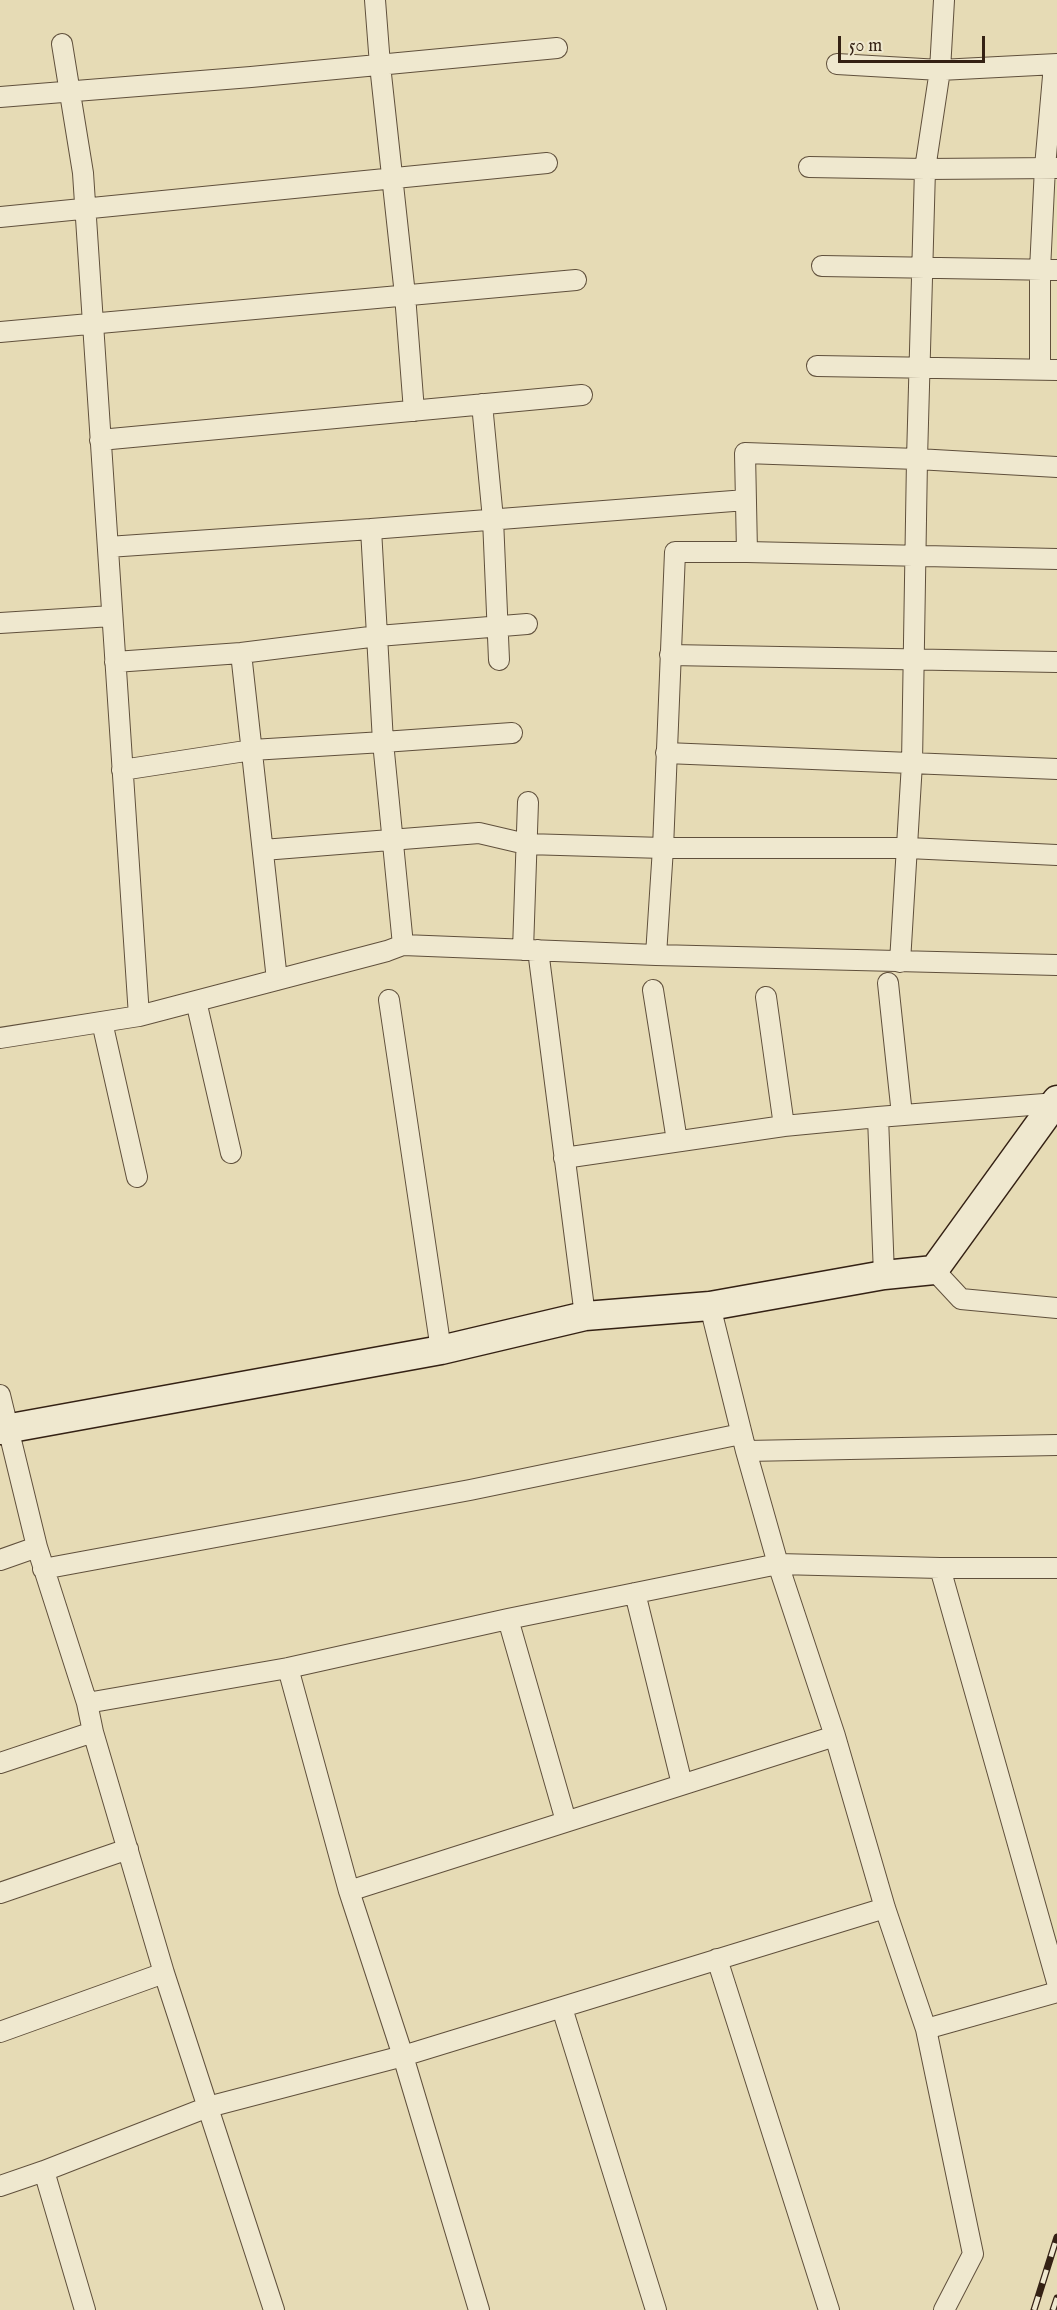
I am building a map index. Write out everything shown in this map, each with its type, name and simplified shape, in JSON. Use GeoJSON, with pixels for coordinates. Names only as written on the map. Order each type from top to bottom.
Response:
{"type":"FeatureCollection","features":[{"type":"Feature","properties":{"kind":"street"},"geometry":{"type":"LineString","coordinates":[[375,0],[405,295],[414,411]]}},
{"type":"Feature","properties":{"kind":"street"},"geometry":{"type":"LineString","coordinates":[[900,962],[912,764],[916,459],[921,367],[926,170],[940,70],[944,0]]}},
{"type":"Feature","properties":{"kind":"street"},"geometry":{"type":"LineString","coordinates":[[62,44],[83,173],[139,1016]]}},
{"type":"Feature","properties":{"kind":"street"},"geometry":{"type":"LineString","coordinates":[[0,98],[557,48]]}},
{"type":"Feature","properties":{"kind":"street"},"geometry":{"type":"LineString","coordinates":[[816,366],[1048,369],[1055,64],[940,70],[837,64]]}},
{"type":"Feature","properties":{"kind":"street"},"geometry":{"type":"LineString","coordinates":[[0,217],[547,163]]}},
{"type":"Feature","properties":{"kind":"street"},"geometry":{"type":"LineString","coordinates":[[809,167],[926,170],[1051,167]]}},
{"type":"Feature","properties":{"kind":"street"},"geometry":{"type":"LineString","coordinates":[[822,266],[1049,270]]}},
{"type":"Feature","properties":{"kind":"street"},"geometry":{"type":"LineString","coordinates":[[0,332],[576,280]]}},
{"type":"Feature","properties":{"kind":"street"},"geometry":{"type":"LineString","coordinates":[[100,440],[582,395]]}},
{"type":"Feature","properties":{"kind":"street"},"geometry":{"type":"LineString","coordinates":[[482,404],[493,519],[499,660]]}},
{"type":"Feature","properties":{"kind":"street"},"geometry":{"type":"LineString","coordinates":[[747,552],[745,453],[1057,467]]}},
{"type":"Feature","properties":{"kind":"street"},"geometry":{"type":"LineString","coordinates":[[108,547],[746,500]]}},
{"type":"Feature","properties":{"kind":"street"},"geometry":{"type":"LineString","coordinates":[[371,529],[383,742],[404,945]]}},
{"type":"Feature","properties":{"kind":"street"},"geometry":{"type":"LineString","coordinates":[[656,955],[663,848],[675,552],[1057,559]]}},
{"type":"Feature","properties":{"kind":"street"},"geometry":{"type":"LineString","coordinates":[[0,622],[112,616]]}},
{"type":"Feature","properties":{"kind":"street"},"geometry":{"type":"LineString","coordinates":[[115,663],[241,653],[378,636],[527,624]]}},
{"type":"Feature","properties":{"kind":"street"},"geometry":{"type":"LineString","coordinates":[[241,653],[277,980]]}},
{"type":"Feature","properties":{"kind":"street"},"geometry":{"type":"LineString","coordinates":[[670,655],[1057,662]]}},
{"type":"Feature","properties":{"kind":"street"},"geometry":{"type":"LineString","coordinates":[[122,770],[252,750],[512,733]]}},
{"type":"Feature","properties":{"kind":"street"},"geometry":{"type":"LineString","coordinates":[[666,753],[1057,769]]}},
{"type":"Feature","properties":{"kind":"street"},"geometry":{"type":"LineString","coordinates":[[528,802],[526,844],[530,950],[564,1158],[585,1316]]}},
{"type":"Feature","properties":{"kind":"street"},"geometry":{"type":"LineString","coordinates":[[263,850],[392,838],[479,833],[526,844],[663,848],[908,848],[1057,855]]}},
{"type":"Feature","properties":{"kind":"street"},"geometry":{"type":"LineString","coordinates":[[0,1038],[139,1016],[404,945],[656,955],[1057,965]]}},
{"type":"Feature","properties":{"kind":"street"},"geometry":{"type":"LineString","coordinates":[[888,983],[902,1115]]}},
{"type":"Feature","properties":{"kind":"street"},"geometry":{"type":"LineString","coordinates":[[653,990],[677,1141]]}},
{"type":"Feature","properties":{"kind":"street"},"geometry":{"type":"LineString","coordinates":[[766,997],[784,1126]]}},
{"type":"Feature","properties":{"kind":"street"},"geometry":{"type":"LineString","coordinates":[[389,1000],[441,1350]]}},
{"type":"Feature","properties":{"kind":"street"},"geometry":{"type":"LineString","coordinates":[[196,1001],[231,1153]]}},
{"type":"Feature","properties":{"kind":"street"},"geometry":{"type":"LineString","coordinates":[[102,1022],[137,1177]]}},
{"type":"Feature","properties":{"kind":"street"},"geometry":{"type":"LineString","coordinates":[[564,1158],[784,1126],[1056,1102]]}},
{"type":"Feature","properties":{"kind":"street"},"geometry":{"type":"LineString","coordinates":[[4,1429],[441,1350],[585,1316],[710,1306],[884,1275],[934,1270],[1056,1102]]}},
{"type":"Feature","properties":{"kind":"street"},"geometry":{"type":"LineString","coordinates":[[878,1117],[884,1275]]}},
{"type":"Feature","properties":{"kind":"street"},"geometry":{"type":"LineString","coordinates":[[934,1270],[962,1299],[1057,1308]]}},
{"type":"Feature","properties":{"kind":"street"},"geometry":{"type":"LineString","coordinates":[[710,1306],[743,1442],[778,1564],[835,1736],[885,1908],[926,2029],[973,2254],[944,2310]]}},
{"type":"Feature","properties":{"kind":"street"},"geometry":{"type":"LineString","coordinates":[[0,1395],[4,1429],[43,1569],[87,1702],[93,1732],[164,1973],[274,2310]]}},
{"type":"Feature","properties":{"kind":"street"},"geometry":{"type":"LineString","coordinates":[[43,1569],[743,1442],[1057,1445]]}},
{"type":"Feature","properties":{"kind":"street"},"geometry":{"type":"LineString","coordinates":[[0,1560],[37,1547]]}},
{"type":"Feature","properties":{"kind":"street"},"geometry":{"type":"LineString","coordinates":[[87,1702],[288,1668],[507,1619],[778,1564],[1057,1568]]}},
{"type":"Feature","properties":{"kind":"street"},"geometry":{"type":"LineString","coordinates":[[940,1568],[1057,1982]]}},
{"type":"Feature","properties":{"kind":"street"},"geometry":{"type":"LineString","coordinates":[[635,1593],[682,1784]]}},
{"type":"Feature","properties":{"kind":"street"},"geometry":{"type":"LineString","coordinates":[[507,1619],[566,1821]]}},
{"type":"Feature","properties":{"kind":"street"},"geometry":{"type":"LineString","coordinates":[[288,1668],[349,1891],[403,2056],[479,2310]]}},
{"type":"Feature","properties":{"kind":"street"},"geometry":{"type":"LineString","coordinates":[[0,1763],[93,1732]]}},
{"type":"Feature","properties":{"kind":"street"},"geometry":{"type":"LineString","coordinates":[[349,1891],[835,1736]]}},
{"type":"Feature","properties":{"kind":"street"},"geometry":{"type":"LineString","coordinates":[[0,1893],[128,1849]]}},
{"type":"Feature","properties":{"kind":"street"},"geometry":{"type":"LineString","coordinates":[[0,2186],[208,2107],[403,2056],[885,1908]]}},
{"type":"Feature","properties":{"kind":"street"},"geometry":{"type":"LineString","coordinates":[[717,1959],[829,2310]]}},
{"type":"Feature","properties":{"kind":"street"},"geometry":{"type":"LineString","coordinates":[[0,2032],[164,1973]]}},
{"type":"Feature","properties":{"kind":"street"},"geometry":{"type":"LineString","coordinates":[[926,2029],[1057,1992]]}},
{"type":"Feature","properties":{"kind":"street"},"geometry":{"type":"LineString","coordinates":[[562,2008],[656,2310]]}},
{"type":"Feature","properties":{"kind":"street"},"geometry":{"type":"LineString","coordinates":[[44,2171],[85,2310]]}},
{"type":"Feature","properties":{"kind":"railway"},"geometry":{"type":"LineString","coordinates":[[1034,2310],[1057,2237]]}},
{"type":"Feature","properties":{"kind":"railway"},"geometry":{"type":"LineString","coordinates":[[1053,2310],[1057,2298]]}}]}
